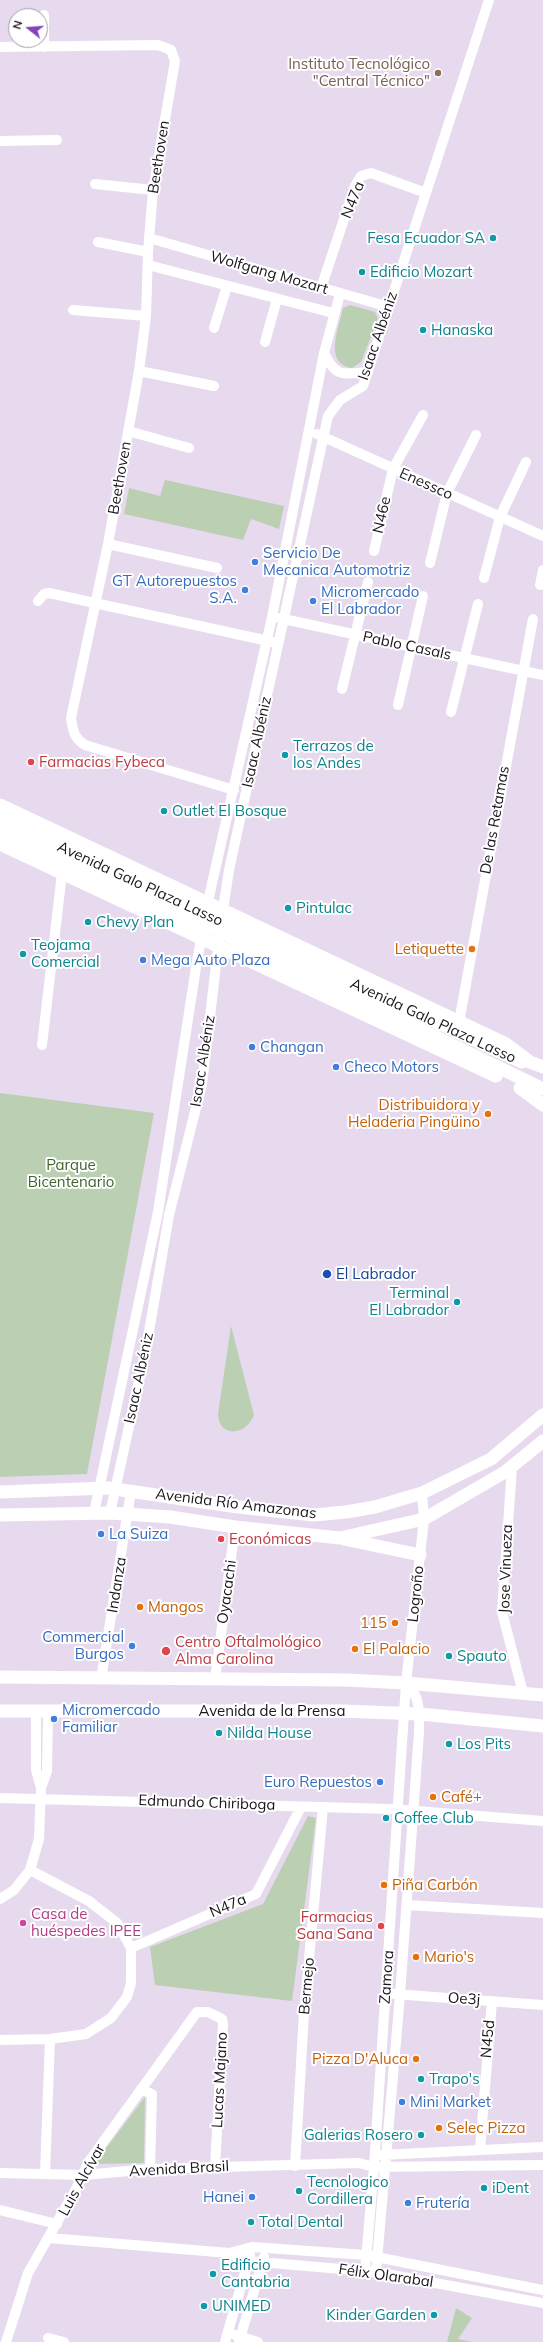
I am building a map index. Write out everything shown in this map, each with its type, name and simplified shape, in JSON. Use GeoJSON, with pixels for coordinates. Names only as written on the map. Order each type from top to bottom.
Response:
{"type":"FeatureCollection","features":[{"type":"Feature","properties":{"kind":"main road","name":"Avenida Galo Plaza Lasso"},"geometry":{"type":"LineString","coordinates":[[0,805],[206,914]]}},
{"type":"Feature","properties":{"kind":"main road","name":"Avenida Galo Plaza Lasso"},"geometry":{"type":"LineString","coordinates":[[0,818],[206,914],[459,1022],[506,1044],[530,1062]]}},
{"type":"Feature","properties":{"kind":"main road","name":"Avenida Galo Plaza Lasso"},"geometry":{"type":"LineString","coordinates":[[0,832],[206,914]]}},
{"type":"Feature","properties":{"kind":"main road","name":"Avenida Galo Plaza Lasso"},"geometry":{"type":"LineString","coordinates":[[0,844],[543,1098]]}},
{"type":"Feature","properties":{"kind":"main road","name":"Avenida Galo Plaza Lasso"},"geometry":{"type":"LineString","coordinates":[[222,921],[486,1046],[521,1062],[530,1062]]}},
{"type":"Feature","properties":{"kind":"main road","name":"Avenida Galo Plaza Lasso"},"geometry":{"type":"LineString","coordinates":[[222,921],[543,1089]]}},
{"type":"Feature","properties":{"kind":"main road"},"geometry":{"type":"LineString","coordinates":[[506,1044],[543,1061]]}},
{"type":"Feature","properties":{"kind":"main road"},"geometry":{"type":"LineString","coordinates":[[530,1062],[543,1067]]}},
{"type":"Feature","properties":{"kind":"main road"},"geometry":{"type":"LineString","coordinates":[[520,1088],[543,1105]]}},
{"type":"Feature","properties":{"kind":"main road","name":"Avenida Río Amazonas"},"geometry":{"type":"LineString","coordinates":[[0,1492],[100,1488],[115,1489],[238,1507],[314,1515],[375,1506],[422,1493],[491,1459],[543,1416]]}},
{"type":"Feature","properties":{"kind":"main road","name":"Avenida Río Amazonas"},"geometry":{"type":"LineString","coordinates":[[0,1515],[110,1513],[170,1518],[235,1527],[340,1538],[424,1519],[512,1467],[543,1441]]}},
{"type":"Feature","properties":{"kind":"main road"},"geometry":{"type":"LineString","coordinates":[[340,1538],[420,1555]]}},
{"type":"Feature","properties":{"kind":"main road","name":"Avenida de la Prensa"},"geometry":{"type":"LineString","coordinates":[[0,1677],[215,1680],[411,1687],[543,1695]]}},
{"type":"Feature","properties":{"kind":"main road","name":"Avenida de la Prensa"},"geometry":{"type":"LineString","coordinates":[[0,1711],[342,1711],[420,1714],[543,1726]]}},
{"type":"Feature","properties":{"kind":"street","name":"Isaac Albéniz"},"geometry":{"type":"LineString","coordinates":[[110,1513],[146,1349],[170,1215],[202,1084],[218,946],[229,870],[328,416],[340,400],[363,386],[489,0]]}},
{"type":"Feature","properties":{"kind":"street","name":"Beethoven"},"geometry":{"type":"LineString","coordinates":[[48,47],[158,45],[171,50],[175,62],[153,190],[148,252],[146,316],[139,371],[108,544],[71,718],[73,733],[77,740],[85,745],[234,790]]}},
{"type":"Feature","properties":{"kind":"street"},"geometry":{"type":"LineString","coordinates":[[0,142],[55,142],[57,140]]}},
{"type":"Feature","properties":{"kind":"street","name":"N47a"},"geometry":{"type":"LineString","coordinates":[[322,288],[355,186],[361,176],[371,173],[426,193]]}},
{"type":"Feature","properties":{"kind":"street"},"geometry":{"type":"LineString","coordinates":[[95,184],[153,190]]}},
{"type":"Feature","properties":{"kind":"street","name":"Wolfgang Mozart"},"geometry":{"type":"LineString","coordinates":[[149,238],[389,307]]}},
{"type":"Feature","properties":{"kind":"street"},"geometry":{"type":"LineString","coordinates":[[98,242],[148,252]]}},
{"type":"Feature","properties":{"kind":"street","name":"Wolfgang Mozart"},"geometry":{"type":"LineString","coordinates":[[148,265],[333,313]]}},
{"type":"Feature","properties":{"kind":"street"},"geometry":{"type":"LineString","coordinates":[[214,328],[227,286]]}},
{"type":"Feature","properties":{"kind":"street","name":"Isaac Albéniz"},"geometry":{"type":"LineString","coordinates":[[94,1513],[158,1212],[206,914],[272,617],[310,431],[324,353],[333,313],[340,294]]}},
{"type":"Feature","properties":{"kind":"street"},"geometry":{"type":"LineString","coordinates":[[265,342],[277,299]]}},
{"type":"Feature","properties":{"kind":"street"},"geometry":{"type":"LineString","coordinates":[[73,310],[146,316]]}},
{"type":"Feature","properties":{"kind":"street"},"geometry":{"type":"LineString","coordinates":[[324,353],[331,367],[340,373],[352,374],[368,372]]}},
{"type":"Feature","properties":{"kind":"street"},"geometry":{"type":"LineString","coordinates":[[139,371],[214,386]]}},
{"type":"Feature","properties":{"kind":"street","name":"N46e"},"geometry":{"type":"LineString","coordinates":[[374,551],[393,469],[423,415]]}},
{"type":"Feature","properties":{"kind":"street"},"geometry":{"type":"LineString","coordinates":[[128,431],[189,448]]}},
{"type":"Feature","properties":{"kind":"street","name":"Enessco"},"geometry":{"type":"LineString","coordinates":[[310,431],[543,536]]}},
{"type":"Feature","properties":{"kind":"street"},"geometry":{"type":"LineString","coordinates":[[430,563],[447,493],[476,435]]}},
{"type":"Feature","properties":{"kind":"street"},"geometry":{"type":"LineString","coordinates":[[484,578],[500,517],[526,462]]}},
{"type":"Feature","properties":{"kind":"street"},"geometry":{"type":"LineString","coordinates":[[108,544],[217,568]]}},
{"type":"Feature","properties":{"kind":"street"},"geometry":{"type":"LineString","coordinates":[[540,585],[543,570]]}},
{"type":"Feature","properties":{"kind":"street"},"geometry":{"type":"LineString","coordinates":[[342,689],[368,582]]}},
{"type":"Feature","properties":{"kind":"street"},"geometry":{"type":"LineString","coordinates":[[38,601],[44,594],[49,593],[95,605],[278,644]]}},
{"type":"Feature","properties":{"kind":"street"},"geometry":{"type":"LineString","coordinates":[[398,705],[423,596]]}},
{"type":"Feature","properties":{"kind":"street"},"geometry":{"type":"LineString","coordinates":[[451,712],[478,604]]}},
{"type":"Feature","properties":{"kind":"street","name":"Pablo Casals"},"geometry":{"type":"LineString","coordinates":[[272,617],[543,675]]}},
{"type":"Feature","properties":{"kind":"street","name":"De las Retamas"},"geometry":{"type":"LineString","coordinates":[[459,1022],[522,670],[533,619]]}},
{"type":"Feature","properties":{"kind":"street"},"geometry":{"type":"LineString","coordinates":[[42,1045],[62,872]]}},
{"type":"Feature","properties":{"kind":"street"},"geometry":{"type":"LineString","coordinates":[[158,1212],[170,1215]]}},
{"type":"Feature","properties":{"kind":"street","name":"Jose Vinueza"},"geometry":{"type":"LineString","coordinates":[[512,1467],[502,1612],[523,1693]]}},
{"type":"Feature","properties":{"kind":"street","name":"Indanza"},"geometry":{"type":"LineString","coordinates":[[101,1679],[131,1491]]}},
{"type":"Feature","properties":{"kind":"street","name":"Logroño"},"geometry":{"type":"LineString","coordinates":[[411,1687],[420,1555],[424,1519],[422,1493]]}},
{"type":"Feature","properties":{"kind":"street","name":"Oyacachi"},"geometry":{"type":"LineString","coordinates":[[215,1680],[235,1527]]}},
{"type":"Feature","properties":{"kind":"street","name":"Zamora"},"geometry":{"type":"LineString","coordinates":[[365,2271],[375,2156],[406,1714],[411,1687]]}},
{"type":"Feature","properties":{"kind":"street","name":"Zamora"},"geometry":{"type":"LineString","coordinates":[[376,2272],[400,1995],[420,1714],[411,1687]]}},
{"type":"Feature","properties":{"kind":"street"},"geometry":{"type":"LineString","coordinates":[[0,1899],[14,1890],[30,1870],[39,1839],[41,1793],[36,1770],[42,1712]]}},
{"type":"Feature","properties":{"kind":"street","name":"Edmundo Chiriboga"},"geometry":{"type":"LineString","coordinates":[[0,1798],[41,1793],[301,1807],[323,1806],[399,1809],[543,1821]]}},
{"type":"Feature","properties":{"kind":"street","name":"Bermejo"},"geometry":{"type":"LineString","coordinates":[[295,2166],[304,2013],[323,1806]]}},
{"type":"Feature","properties":{"kind":"street","name":"N47a"},"geometry":{"type":"LineString","coordinates":[[131,1948],[256,1894],[301,1807]]}},
{"type":"Feature","properties":{"kind":"street"},"geometry":{"type":"LineString","coordinates":[[0,2040],[50,2038],[86,2034],[111,2018],[127,1997],[131,1983],[131,1948],[117,1923],[89,1901],[30,1870]]}},
{"type":"Feature","properties":{"kind":"street"},"geometry":{"type":"LineString","coordinates":[[407,1905],[543,1913]]}},
{"type":"Feature","properties":{"kind":"street","name":"Oe3j"},"geometry":{"type":"LineString","coordinates":[[386,1994],[543,2005]]}},
{"type":"Feature","properties":{"kind":"street","name":"N45d"},"geometry":{"type":"LineString","coordinates":[[480,2149],[492,2001]]}},
{"type":"Feature","properties":{"kind":"street","name":"Luis Alcívar"},"geometry":{"type":"LineString","coordinates":[[6,2342],[28,2273],[84,2175],[88,2163],[197,2012]]}},
{"type":"Feature","properties":{"kind":"street","name":"Lucas Majano"},"geometry":{"type":"LineString","coordinates":[[197,2012],[208,2012],[216,2015],[222,2019],[224,2024],[215,2167]]}},
{"type":"Feature","properties":{"kind":"street"},"geometry":{"type":"LineString","coordinates":[[45,2174],[50,2038]]}},
{"type":"Feature","properties":{"kind":"street"},"geometry":{"type":"LineString","coordinates":[[141,2089],[152,2094],[150,2169]]}},
{"type":"Feature","properties":{"kind":"street","name":"Avenida Brasil"},"geometry":{"type":"LineString","coordinates":[[359,2163],[375,2156],[480,2149],[543,2147]]}},
{"type":"Feature","properties":{"kind":"street","name":"Avenida Brasil"},"geometry":{"type":"LineString","coordinates":[[0,2173],[84,2175],[150,2169],[359,2163],[374,2167],[543,2165]]}},
{"type":"Feature","properties":{"kind":"street"},"geometry":{"type":"LineString","coordinates":[[0,2210],[57,2224]]}},
{"type":"Feature","properties":{"kind":"street","name":"Félix Olarabal"},"geometry":{"type":"LineString","coordinates":[[49,2238],[229,2253],[248,2261],[376,2272],[543,2303]]}},
{"type":"Feature","properties":{"kind":"street"},"geometry":{"type":"LineString","coordinates":[[252,2247],[226,2337],[258,2342]]}},
{"type":"Feature","properties":{"kind":"street","name":"Félix Olarabal"},"geometry":{"type":"LineString","coordinates":[[229,2253],[252,2247],[366,2255],[543,2290]]}},
{"type":"Feature","properties":{"kind":"street"},"geometry":{"type":"LineString","coordinates":[[240,2339],[266,2249]]}},
{"type":"Feature","properties":{"kind":"street"},"geometry":{"type":"LineString","coordinates":[[48,2338],[64,2342]]}},
{"type":"Feature","properties":{"kind":"green space"},"geometry":{"type":"Polygon","coordinates":[[[350,305],[375,312],[378,319],[361,362],[352,368],[343,365],[335,352],[336,334],[343,308],[350,305]]]}},
{"type":"Feature","properties":{"kind":"green space"},"geometry":{"type":"Polygon","coordinates":[[[165,480],[284,506],[279,529],[251,519],[243,540],[124,514],[129,488],[160,496],[165,480]]]}},
{"type":"Feature","properties":{"kind":"green space","name":"Parque Bicentenario"},"geometry":{"type":"Polygon","coordinates":[[[0,1093],[154,1113],[87,1474],[0,1477],[0,1093]]]}},
{"type":"Feature","properties":{"kind":"green space"},"geometry":{"type":"Polygon","coordinates":[[[231,1326],[254,1415],[245,1427],[233,1431],[223,1427],[218,1414],[231,1326]]]}},
{"type":"Feature","properties":{"kind":"green space"},"geometry":{"type":"Polygon","coordinates":[[[308,1816],[316,1818],[292,2001],[155,1985],[150,1947],[263,1904],[308,1816]]]}},
{"type":"Feature","properties":{"kind":"green space"},"geometry":{"type":"Polygon","coordinates":[[[145,2097],[144,2163],[94,2164],[145,2097]]]}},
{"type":"Feature","properties":{"kind":"green space"},"geometry":{"type":"Polygon","coordinates":[[[456,2308],[472,2318],[458,2339],[472,2342],[447,2342],[456,2308]]]}},
{"type":"Feature","properties":{"kind":"place","name":"Instituto Tecnológico \"Central Técnico\""},"geometry":{"type":"Point","coordinates":[438,73]}},
{"type":"Feature","properties":{"kind":"place","name":"Fesa Ecuador SA"},"geometry":{"type":"Point","coordinates":[493,238]}},
{"type":"Feature","properties":{"kind":"place","name":"Edificio Mozart"},"geometry":{"type":"Point","coordinates":[362,272]}},
{"type":"Feature","properties":{"kind":"place","name":"Hanaska"},"geometry":{"type":"Point","coordinates":[423,330]}},
{"type":"Feature","properties":{"kind":"place","name":"Servicio De Mecanica Automotriz"},"geometry":{"type":"Point","coordinates":[255,562]}},
{"type":"Feature","properties":{"kind":"place","name":"GT Autorepuestos S.A."},"geometry":{"type":"Point","coordinates":[245,590]}},
{"type":"Feature","properties":{"kind":"place","name":"Micromercado El Labrador"},"geometry":{"type":"Point","coordinates":[313,601]}},
{"type":"Feature","properties":{"kind":"place","name":"Terrazos de los Andes"},"geometry":{"type":"Point","coordinates":[285,755]}},
{"type":"Feature","properties":{"kind":"place","name":"Farmacias Fybeca"},"geometry":{"type":"Point","coordinates":[31,762]}},
{"type":"Feature","properties":{"kind":"place","name":"Outlet El Bosque"},"geometry":{"type":"Point","coordinates":[164,811]}},
{"type":"Feature","properties":{"kind":"place","name":"Pintulac"},"geometry":{"type":"Point","coordinates":[288,908]}},
{"type":"Feature","properties":{"kind":"place","name":"Chevy Plan"},"geometry":{"type":"Point","coordinates":[88,922]}},
{"type":"Feature","properties":{"kind":"place","name":"Letiquette"},"geometry":{"type":"Point","coordinates":[472,949]}},
{"type":"Feature","properties":{"kind":"place","name":"Teojama Comercial"},"geometry":{"type":"Point","coordinates":[23,954]}},
{"type":"Feature","properties":{"kind":"place","name":"Mega Auto Plaza"},"geometry":{"type":"Point","coordinates":[143,960]}},
{"type":"Feature","properties":{"kind":"place","name":"Changan"},"geometry":{"type":"Point","coordinates":[252,1047]}},
{"type":"Feature","properties":{"kind":"place","name":"Checo Motors"},"geometry":{"type":"Point","coordinates":[336,1067]}},
{"type":"Feature","properties":{"kind":"place","name":"Distribuidora y Heladeria Pingüino"},"geometry":{"type":"Point","coordinates":[488,1114]}},
{"type":"Feature","properties":{"kind":"place","name":"El Labrador"},"geometry":{"type":"Point","coordinates":[327,1274]}},
{"type":"Feature","properties":{"kind":"place","name":"Terminal El Labrador"},"geometry":{"type":"Point","coordinates":[457,1302]}},
{"type":"Feature","properties":{"kind":"place","name":"La Suiza"},"geometry":{"type":"Point","coordinates":[101,1534]}},
{"type":"Feature","properties":{"kind":"place","name":"Económicas"},"geometry":{"type":"Point","coordinates":[221,1539]}},
{"type":"Feature","properties":{"kind":"place","name":"Mangos"},"geometry":{"type":"Point","coordinates":[140,1607]}},
{"type":"Feature","properties":{"kind":"place","name":"115"},"geometry":{"type":"Point","coordinates":[395,1623]}},
{"type":"Feature","properties":{"kind":"place","name":"Commercial Burgos"},"geometry":{"type":"Point","coordinates":[132,1646]}},
{"type":"Feature","properties":{"kind":"place","name":"El Palacio"},"geometry":{"type":"Point","coordinates":[355,1649]}},
{"type":"Feature","properties":{"kind":"place","name":"Centro Oftalmológico Alma Carolina"},"geometry":{"type":"Point","coordinates":[166,1651]}},
{"type":"Feature","properties":{"kind":"place","name":"Spauto"},"geometry":{"type":"Point","coordinates":[449,1656]}},
{"type":"Feature","properties":{"kind":"place","name":"Micromercado Familiar"},"geometry":{"type":"Point","coordinates":[54,1719]}},
{"type":"Feature","properties":{"kind":"place","name":"Nilda House"},"geometry":{"type":"Point","coordinates":[219,1733]}},
{"type":"Feature","properties":{"kind":"place","name":"Los Pits"},"geometry":{"type":"Point","coordinates":[449,1744]}},
{"type":"Feature","properties":{"kind":"place","name":"Euro Repuestos"},"geometry":{"type":"Point","coordinates":[380,1782]}},
{"type":"Feature","properties":{"kind":"place","name":"Café+"},"geometry":{"type":"Point","coordinates":[433,1797]}},
{"type":"Feature","properties":{"kind":"place","name":"Coffee Club"},"geometry":{"type":"Point","coordinates":[386,1818]}},
{"type":"Feature","properties":{"kind":"place","name":"Piña Carbón"},"geometry":{"type":"Point","coordinates":[384,1885]}},
{"type":"Feature","properties":{"kind":"place","name":"Casa de huéspedes IPEE"},"geometry":{"type":"Point","coordinates":[23,1923]}},
{"type":"Feature","properties":{"kind":"place","name":"Farmacias Sana Sana"},"geometry":{"type":"Point","coordinates":[381,1926]}},
{"type":"Feature","properties":{"kind":"place","name":"Mario's"},"geometry":{"type":"Point","coordinates":[416,1957]}},
{"type":"Feature","properties":{"kind":"place","name":"Pizza D'Aluca"},"geometry":{"type":"Point","coordinates":[416,2059]}},
{"type":"Feature","properties":{"kind":"place","name":"Trapo's"},"geometry":{"type":"Point","coordinates":[421,2079]}},
{"type":"Feature","properties":{"kind":"place","name":"Mini Market"},"geometry":{"type":"Point","coordinates":[402,2102]}},
{"type":"Feature","properties":{"kind":"place","name":"Selec Pizza"},"geometry":{"type":"Point","coordinates":[439,2128]}},
{"type":"Feature","properties":{"kind":"place","name":"Galerias Rosero"},"geometry":{"type":"Point","coordinates":[421,2135]}},
{"type":"Feature","properties":{"kind":"place","name":"iDent"},"geometry":{"type":"Point","coordinates":[484,2188]}},
{"type":"Feature","properties":{"kind":"place","name":"Tecnologico Cordillera"},"geometry":{"type":"Point","coordinates":[299,2191]}},
{"type":"Feature","properties":{"kind":"place","name":"Hanei"},"geometry":{"type":"Point","coordinates":[252,2197]}},
{"type":"Feature","properties":{"kind":"place","name":"Frutería"},"geometry":{"type":"Point","coordinates":[408,2203]}},
{"type":"Feature","properties":{"kind":"place","name":"Total Dental"},"geometry":{"type":"Point","coordinates":[251,2222]}},
{"type":"Feature","properties":{"kind":"place","name":"Edificio Cantabria"},"geometry":{"type":"Point","coordinates":[213,2274]}},
{"type":"Feature","properties":{"kind":"place","name":"UNIMED"},"geometry":{"type":"Point","coordinates":[204,2306]}},
{"type":"Feature","properties":{"kind":"place","name":"Kinder Garden"},"geometry":{"type":"Point","coordinates":[434,2315]}}]}
